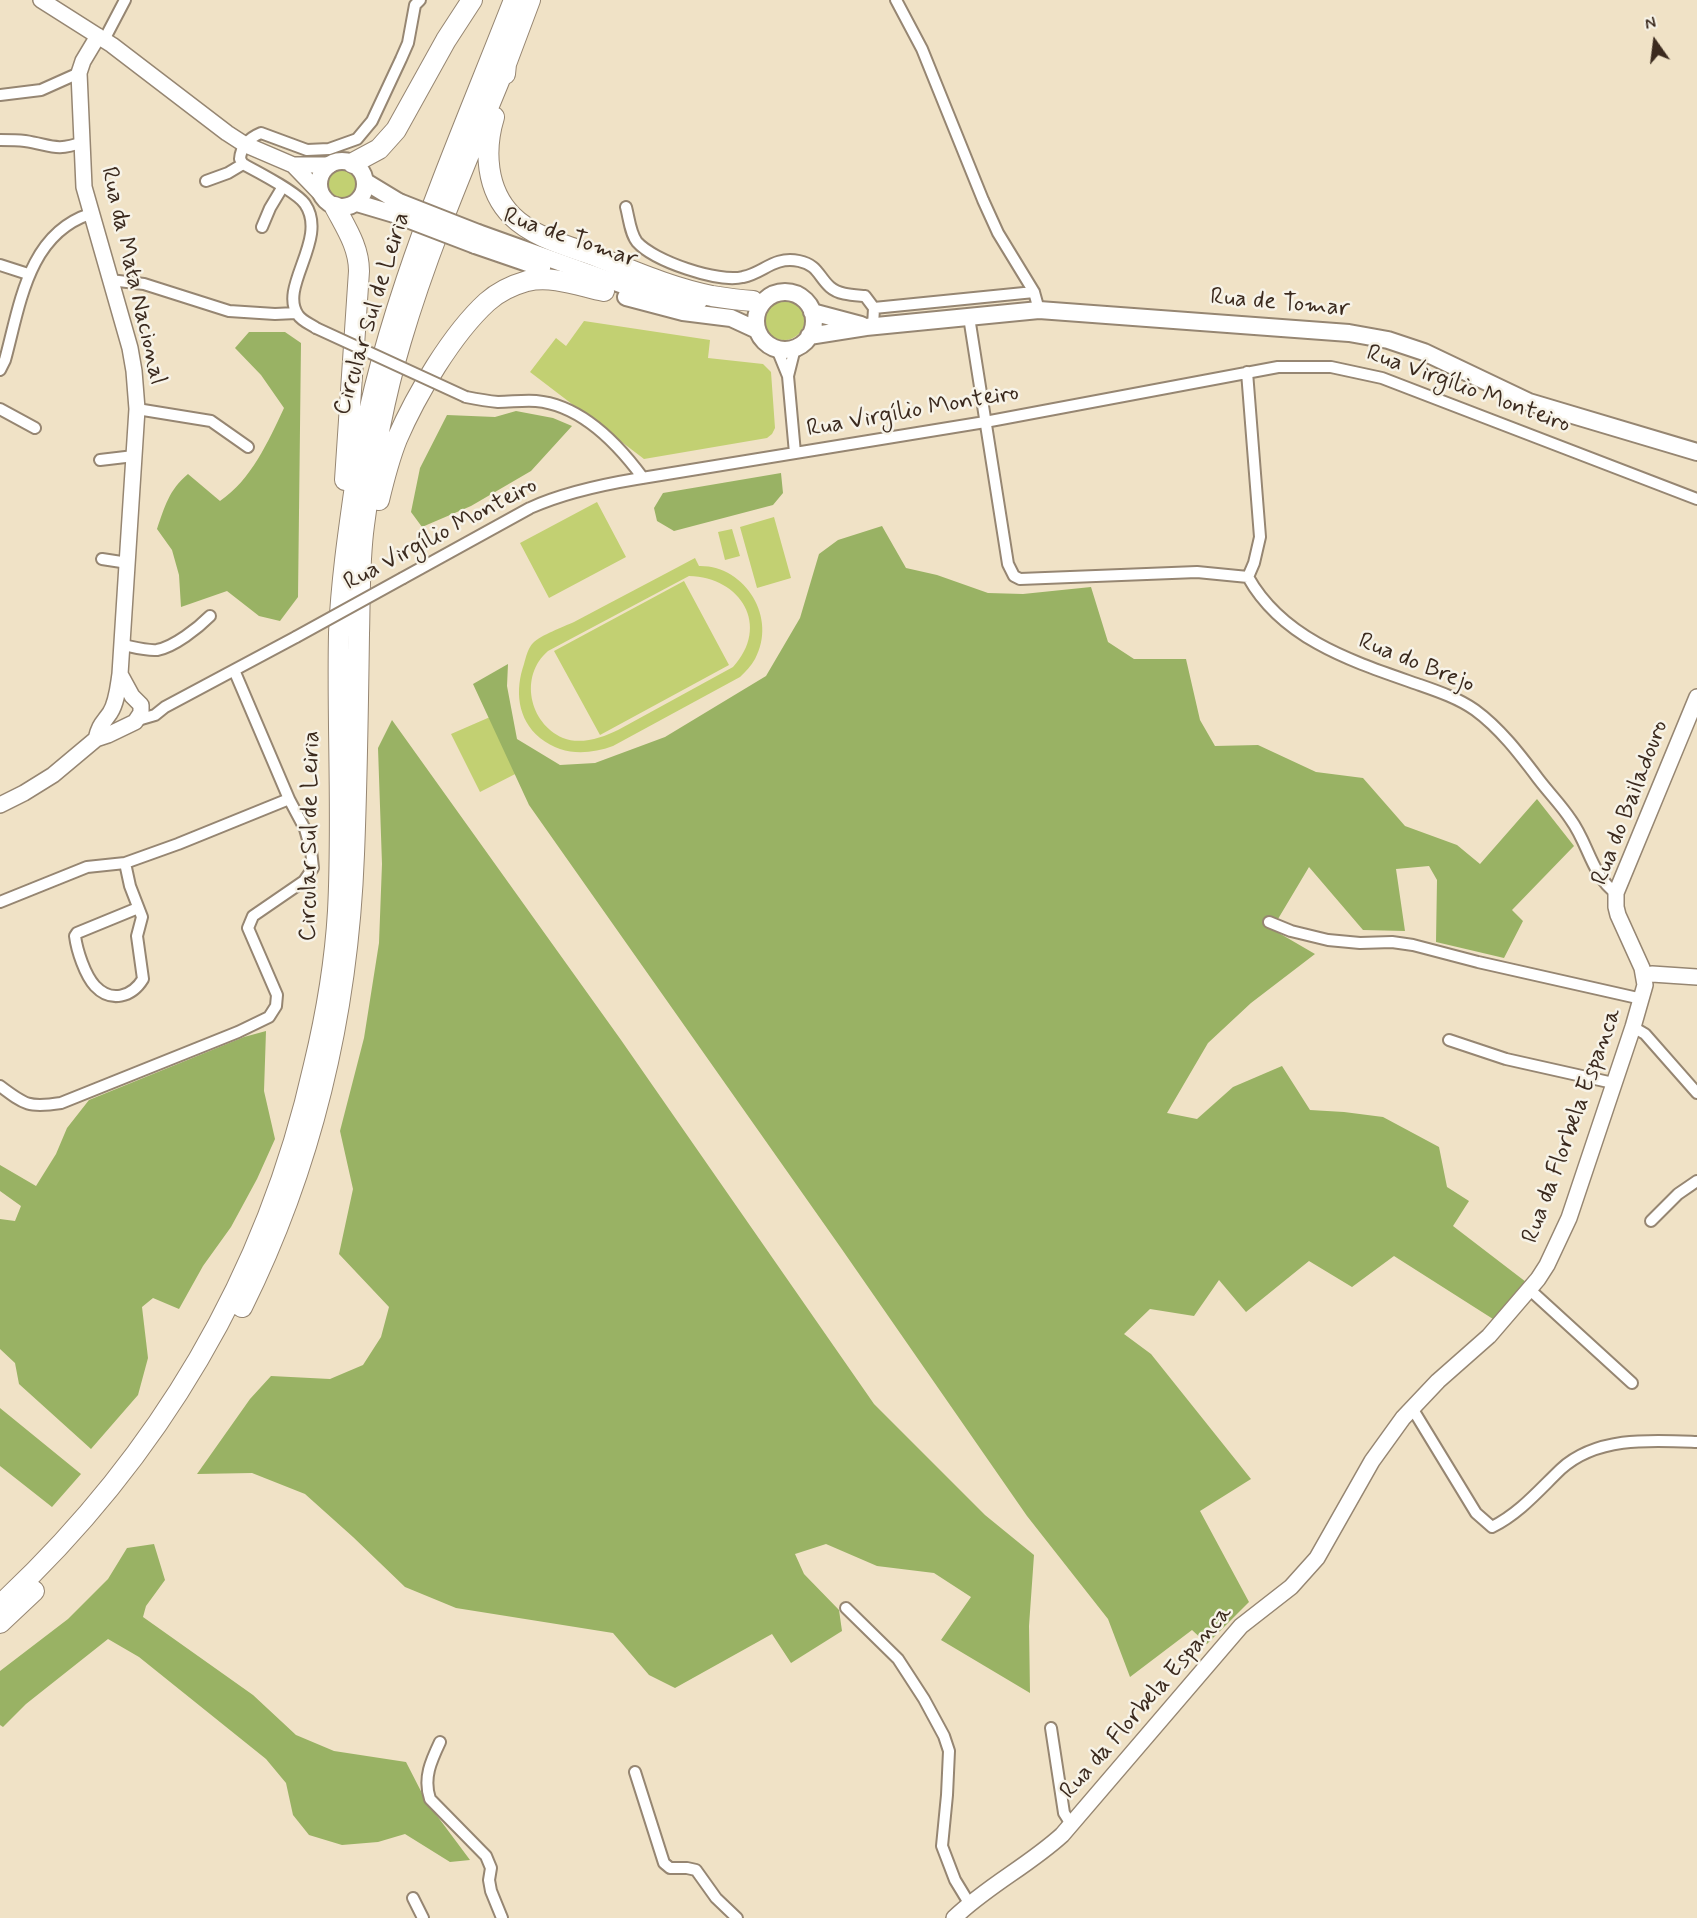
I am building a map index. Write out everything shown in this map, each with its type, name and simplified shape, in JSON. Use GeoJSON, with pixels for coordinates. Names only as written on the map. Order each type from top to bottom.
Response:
{"type":"FeatureCollection","features":[{"type":"Feature","properties":{"kind":"highway"},"geometry":{"type":"LineString","coordinates":[[353,163],[379,149],[396,130],[446,40],[472,0]]}},
{"type":"Feature","properties":{"kind":"highway","name":"Circular Sul de Leiria"},"geometry":{"type":"LineString","coordinates":[[0,1623],[77,1547],[163,1441],[228,1337],[261,1269],[298,1176],[331,1055],[338,1023],[349,943],[354,855],[352,574],[360,454],[378,370],[400,298],[435,197],[514,0]]}},
{"type":"Feature","properties":{"kind":"highway"},"geometry":{"type":"LineString","coordinates":[[530,0],[506,64],[503,92],[490,132],[488,161],[494,188],[501,202],[526,227],[560,243],[642,274],[711,296],[760,300]]}},
{"type":"Feature","properties":{"kind":"highway","name":"Circular Sul de Leiria"},"geometry":{"type":"LineString","coordinates":[[0,1605],[70,1535],[148,1440],[211,1339],[241,1279],[274,1203],[303,1113],[325,1017],[334,950],[338,891],[339,635],[363,529],[370,480],[401,341],[450,201],[506,64]]}},
{"type":"Feature","properties":{"kind":"highway"},"geometry":{"type":"LineString","coordinates":[[336,207],[352,239],[360,271],[339,558],[352,574]]}},
{"type":"Feature","properties":{"kind":"highway"},"geometry":{"type":"LineString","coordinates":[[352,574],[387,465],[408,415],[438,365],[475,314],[496,295],[529,281],[547,280],[604,291]]}},
{"type":"Feature","properties":{"kind":"main road"},"geometry":{"type":"LineString","coordinates":[[336,207],[329,204],[320,193],[321,174],[330,165],[345,161],[353,163]]}},
{"type":"Feature","properties":{"kind":"main road","name":"Rua de Tomar"},"geometry":{"type":"LineString","coordinates":[[353,163],[360,169],[366,182],[397,208]]}},
{"type":"Feature","properties":{"kind":"main road"},"geometry":{"type":"LineString","coordinates":[[357,203],[364,194],[366,182]]}},
{"type":"Feature","properties":{"kind":"main road","name":"Rua de Tomar"},"geometry":{"type":"LineString","coordinates":[[336,207],[350,207],[357,203],[397,208],[604,291],[683,312],[731,318],[758,330],[765,342],[777,349]]}},
{"type":"Feature","properties":{"kind":"main road","name":"Rua de Tomar"},"geometry":{"type":"LineString","coordinates":[[477,239],[623,285],[708,302],[729,304],[760,300],[785,292],[794,294],[808,304],[812,312],[870,327]]}},
{"type":"Feature","properties":{"kind":"main road"},"geometry":{"type":"LineString","coordinates":[[758,330],[757,317],[760,300]]}},
{"type":"Feature","properties":{"kind":"main road","name":"Rua de Tomar"},"geometry":{"type":"LineString","coordinates":[[809,336],[870,327],[1039,310],[1324,330],[1388,340],[1424,352],[1529,402],[1697,452]]}},
{"type":"Feature","properties":{"kind":"main road"},"geometry":{"type":"LineString","coordinates":[[777,349],[795,348],[809,336],[813,329],[812,312]]}},
{"type":"Feature","properties":{"kind":"main road","name":"Rua de Tomar"},"geometry":{"type":"LineString","coordinates":[[1671,443],[1697,442]]}},
{"type":"Feature","properties":{"kind":"street"},"geometry":{"type":"LineString","coordinates":[[41,0],[101,38],[244,144],[293,165],[320,193]]}},
{"type":"Feature","properties":{"kind":"street"},"geometry":{"type":"LineString","coordinates":[[101,38],[125,0]]}},
{"type":"Feature","properties":{"kind":"street"},"geometry":{"type":"LineString","coordinates":[[405,0],[418,2],[408,43],[372,122],[357,139],[336,147],[307,150],[261,134],[244,144],[240,159],[243,164],[301,199],[306,205],[312,225],[310,240],[293,296],[296,313],[316,328],[466,397],[499,402],[537,401],[566,410],[607,436],[626,455],[643,478]]}},
{"type":"Feature","properties":{"kind":"street"},"geometry":{"type":"LineString","coordinates":[[896,0],[922,49],[982,200],[998,233],[1034,292],[1039,310]]}},
{"type":"Feature","properties":{"kind":"street","name":"Rua da Mata Nacional"},"geometry":{"type":"LineString","coordinates":[[96,739],[101,723],[114,706],[120,674],[137,409],[132,359],[90,214],[83,181],[79,73],[83,61],[101,38]]}},
{"type":"Feature","properties":{"kind":"street"},"geometry":{"type":"LineString","coordinates":[[0,94],[41,90],[79,73]]}},
{"type":"Feature","properties":{"kind":"street"},"geometry":{"type":"LineString","coordinates":[[0,140],[25,141],[54,148],[68,148],[83,142]]}},
{"type":"Feature","properties":{"kind":"street"},"geometry":{"type":"LineString","coordinates":[[206,181],[228,173],[243,164]]}},
{"type":"Feature","properties":{"kind":"street"},"geometry":{"type":"LineString","coordinates":[[293,165],[330,165]]}},
{"type":"Feature","properties":{"kind":"street"},"geometry":{"type":"LineString","coordinates":[[262,227],[282,188]]}},
{"type":"Feature","properties":{"kind":"street"},"geometry":{"type":"LineString","coordinates":[[626,207],[636,241],[656,255],[689,270],[736,279],[747,277],[774,262],[799,261],[818,271],[830,287],[848,295],[865,296],[874,308],[870,327]]}},
{"type":"Feature","properties":{"kind":"street"},"geometry":{"type":"LineString","coordinates":[[0,370],[5,360],[28,274],[44,247],[62,227],[90,214]]}},
{"type":"Feature","properties":{"kind":"street"},"geometry":{"type":"LineString","coordinates":[[0,265],[28,274]]}},
{"type":"Feature","properties":{"kind":"street"},"geometry":{"type":"LineString","coordinates":[[110,280],[144,284],[229,311],[296,313]]}},
{"type":"Feature","properties":{"kind":"street"},"geometry":{"type":"LineString","coordinates":[[874,308],[1034,292]]}},
{"type":"Feature","properties":{"kind":"street"},"geometry":{"type":"LineString","coordinates":[[969,317],[1008,564],[1014,576],[1028,580],[1197,572],[1248,577],[1260,537],[1247,372]]}},
{"type":"Feature","properties":{"kind":"street"},"geometry":{"type":"LineString","coordinates":[[788,376],[795,348]]}},
{"type":"Feature","properties":{"kind":"street"},"geometry":{"type":"LineString","coordinates":[[777,349],[788,376],[795,453]]}},
{"type":"Feature","properties":{"kind":"street","name":"Rua Virgílio Monteiro"},"geometry":{"type":"LineString","coordinates":[[133,722],[155,715],[165,707],[540,503],[590,488],[643,478],[985,422],[1247,372],[1317,366],[1345,368],[1372,375],[1697,500]]}},
{"type":"Feature","properties":{"kind":"street"},"geometry":{"type":"LineString","coordinates":[[0,409],[35,429]]}},
{"type":"Feature","properties":{"kind":"street"},"geometry":{"type":"LineString","coordinates":[[137,409],[211,421],[248,447]]}},
{"type":"Feature","properties":{"kind":"street"},"geometry":{"type":"LineString","coordinates":[[100,460],[134,456]]}},
{"type":"Feature","properties":{"kind":"street"},"geometry":{"type":"LineString","coordinates":[[102,559],[128,562]]}},
{"type":"Feature","properties":{"kind":"street","name":"Rua do Brejo"},"geometry":{"type":"LineString","coordinates":[[1248,577],[1259,596],[1277,614],[1313,642],[1341,657],[1451,697],[1486,719],[1520,755],[1572,820],[1602,879],[1616,893]]}},
{"type":"Feature","properties":{"kind":"street"},"geometry":{"type":"LineString","coordinates":[[123,645],[156,650],[196,629],[210,616]]}},
{"type":"Feature","properties":{"kind":"street"},"geometry":{"type":"LineString","coordinates":[[0,1086],[23,1103],[39,1107],[61,1103],[238,1032],[269,1017],[276,1006],[277,995],[248,928],[253,916],[304,881],[313,868],[311,850],[305,829],[289,799],[234,670]]}},
{"type":"Feature","properties":{"kind":"street"},"geometry":{"type":"LineString","coordinates":[[120,674],[135,699],[142,709],[133,722],[119,723],[114,706],[122,696],[135,699],[148,706],[165,707]]}},
{"type":"Feature","properties":{"kind":"street","name":"Rua do Bailadouro"},"geometry":{"type":"LineString","coordinates":[[1645,976],[1618,915],[1616,893],[1697,697]]}},
{"type":"Feature","properties":{"kind":"street","name":"Rua da Mata Nacional"},"geometry":{"type":"LineString","coordinates":[[0,805],[53,775],[96,739],[116,732],[133,722]]}},
{"type":"Feature","properties":{"kind":"street"},"geometry":{"type":"LineString","coordinates":[[0,902],[87,867],[125,863],[289,799]]}},
{"type":"Feature","properties":{"kind":"street"},"geometry":{"type":"LineString","coordinates":[[125,863],[130,886],[142,917],[137,936],[144,972],[143,979],[132,992],[120,997],[106,994],[95,985],[75,936],[77,933],[138,908]]}},
{"type":"Feature","properties":{"kind":"street"},"geometry":{"type":"LineString","coordinates":[[1269,922],[1328,940],[1413,945],[1642,999]]}},
{"type":"Feature","properties":{"kind":"street"},"geometry":{"type":"LineString","coordinates":[[1645,976],[1652,974],[1697,976]]}},
{"type":"Feature","properties":{"kind":"street","name":"Rua da Florbela Espanca"},"geometry":{"type":"LineString","coordinates":[[954,1918],[989,1888],[1038,1856],[1071,1824],[1240,1626],[1291,1587],[1317,1558],[1372,1461],[1412,1408],[1453,1366],[1489,1336],[1547,1265],[1569,1218],[1642,999],[1645,976]]}},
{"type":"Feature","properties":{"kind":"street"},"geometry":{"type":"LineString","coordinates":[[1633,1027],[1645,1034],[1697,1093]]}},
{"type":"Feature","properties":{"kind":"street"},"geometry":{"type":"LineString","coordinates":[[1449,1040],[1506,1059],[1613,1083]]}},
{"type":"Feature","properties":{"kind":"street"},"geometry":{"type":"LineString","coordinates":[[1651,1221],[1678,1194],[1697,1181]]}},
{"type":"Feature","properties":{"kind":"street"},"geometry":{"type":"LineString","coordinates":[[1529,1289],[1632,1383]]}},
{"type":"Feature","properties":{"kind":"street"},"geometry":{"type":"LineString","coordinates":[[1412,1408],[1476,1513],[1492,1527],[1509,1519],[1573,1459],[1597,1447],[1635,1441],[1697,1442]]}},
{"type":"Feature","properties":{"kind":"street"},"geometry":{"type":"LineString","coordinates":[[846,1608],[898,1659],[924,1699],[944,1736],[948,1751],[947,1804],[942,1846],[951,1871],[969,1904]]}},
{"type":"Feature","properties":{"kind":"street"},"geometry":{"type":"LineString","coordinates":[[1051,1728],[1064,1813],[1071,1824]]}},
{"type":"Feature","properties":{"kind":"street"},"geometry":{"type":"LineString","coordinates":[[440,1742],[431,1760],[427,1776],[427,1790],[430,1799],[486,1856],[491,1868],[489,1885],[502,1918]]}},
{"type":"Feature","properties":{"kind":"street"},"geometry":{"type":"LineString","coordinates":[[635,1772],[664,1863],[670,1868],[696,1870],[716,1898],[737,1918]]}},
{"type":"Feature","properties":{"kind":"street"},"geometry":{"type":"LineString","coordinates":[[413,1898],[423,1918]]}},
{"type":"Feature","properties":{"kind":"green space"},"geometry":{"type":"Polygon","coordinates":[[[343,169],[354,173],[358,184],[354,195],[343,199],[332,195],[328,184],[332,173],[343,169]]]}},
{"type":"Feature","properties":{"kind":"green space"},"geometry":{"type":"Polygon","coordinates":[[[784,298],[799,304],[805,319],[799,334],[784,340],[769,334],[763,319],[769,304],[784,298]]]}},
{"type":"Feature","properties":{"kind":"green space"},"geometry":{"type":"Polygon","coordinates":[[[584,321],[710,340],[708,358],[763,364],[771,372],[775,428],[772,434],[767,438],[644,459],[530,372],[556,338],[566,346],[584,321]]]}},
{"type":"Feature","properties":{"kind":"green space"},"geometry":{"type":"Polygon","coordinates":[[[249,332],[285,332],[301,343],[298,597],[280,621],[259,616],[227,591],[181,607],[179,575],[172,550],[157,529],[172,492],[188,474],[220,501],[250,471],[272,434],[284,408],[261,375],[235,348],[249,332]]]}},
{"type":"Feature","properties":{"kind":"green space"},"geometry":{"type":"Polygon","coordinates":[[[516,411],[553,418],[572,426],[531,471],[471,506],[422,527],[411,512],[420,468],[447,415],[495,417],[516,411]]]}},
{"type":"Feature","properties":{"kind":"green space"},"geometry":{"type":"Polygon","coordinates":[[[781,473],[783,493],[773,505],[674,531],[657,521],[654,508],[663,493],[781,473]]]}},
{"type":"Feature","properties":{"kind":"green space"},"geometry":{"type":"Polygon","coordinates":[[[597,502],[626,557],[549,598],[520,543],[597,502]]]}},
{"type":"Feature","properties":{"kind":"green space"},"geometry":{"type":"Polygon","coordinates":[[[774,517],[791,578],[757,588],[740,527],[774,517]]]}},
{"type":"Feature","properties":{"kind":"green space"},"geometry":{"type":"Polygon","coordinates":[[[882,526],[906,568],[937,575],[988,593],[1023,594],[1091,587],[1108,642],[1134,659],[1186,659],[1200,720],[1215,746],[1258,745],[1316,772],[1363,778],[1405,826],[1457,845],[1480,864],[1537,799],[1574,846],[1512,910],[1523,921],[1504,958],[1436,942],[1437,880],[1429,866],[1396,869],[1405,931],[1363,930],[1309,867],[1272,929],[1315,954],[1251,1003],[1208,1043],[1167,1113],[1197,1119],[1233,1087],[1282,1066],[1310,1110],[1383,1117],[1439,1147],[1447,1187],[1469,1201],[1453,1226],[1526,1282],[1493,1319],[1394,1256],[1352,1287],[1309,1261],[1246,1312],[1219,1280],[1194,1316],[1150,1309],[1124,1334],[1151,1354],[1251,1479],[1200,1511],[1249,1602],[1207,1644],[1192,1630],[1130,1677],[1108,1619],[1027,1516],[529,805],[473,684],[508,664],[507,686],[517,739],[560,765],[595,763],[665,737],[766,676],[800,618],[819,554],[838,540],[882,526]]]}},
{"type":"Feature","properties":{"kind":"green space"},"geometry":{"type":"Polygon","coordinates":[[[732,529],[740,556],[725,560],[718,532],[732,529]]]}},
{"type":"Feature","properties":{"kind":"green space"},"geometry":{"type":"Polygon","coordinates":[[[695,558],[699,566],[716,568],[730,574],[743,584],[753,597],[760,611],[762,627],[761,643],[750,666],[740,677],[613,746],[594,751],[576,752],[558,748],[540,738],[532,730],[522,713],[519,694],[521,674],[531,645],[547,634],[695,558]],[[689,576],[548,651],[539,661],[533,673],[531,686],[532,698],[542,722],[551,731],[570,740],[584,741],[605,736],[733,667],[744,651],[749,636],[749,620],[745,606],[736,594],[723,585],[689,576]]]}},
{"type":"Feature","properties":{"kind":"green space"},"geometry":{"type":"Polygon","coordinates":[[[684,581],[729,665],[600,735],[554,651],[684,581]]]}},
{"type":"Feature","properties":{"kind":"green space"},"geometry":{"type":"Polygon","coordinates":[[[497,714],[525,769],[480,792],[451,734],[497,714]]]}},
{"type":"Feature","properties":{"kind":"green space"},"geometry":{"type":"Polygon","coordinates":[[[392,720],[621,1040],[874,1404],[985,1515],[1034,1555],[1029,1626],[1030,1693],[941,1640],[971,1597],[934,1573],[877,1566],[826,1544],[795,1554],[804,1574],[839,1610],[842,1631],[791,1663],[772,1634],[675,1688],[649,1675],[613,1633],[456,1608],[405,1587],[305,1494],[252,1473],[197,1474],[250,1399],[271,1376],[330,1379],[363,1365],[381,1337],[389,1307],[339,1254],[353,1189],[340,1131],[364,1038],[379,943],[382,864],[378,748],[392,720]]]}},
{"type":"Feature","properties":{"kind":"green space"},"geometry":{"type":"Polygon","coordinates":[[[266,1031],[264,1091],[275,1139],[231,1227],[203,1266],[179,1309],[153,1298],[142,1307],[148,1358],[138,1395],[91,1449],[19,1384],[15,1363],[0,1349],[0,1219],[15,1221],[21,1206],[0,1191],[0,1165],[36,1186],[56,1154],[67,1128],[89,1100],[244,1037],[266,1031]]]}},
{"type":"Feature","properties":{"kind":"green space"},"geometry":{"type":"Polygon","coordinates":[[[0,1408],[81,1474],[52,1507],[0,1466],[0,1408]]]}},
{"type":"Feature","properties":{"kind":"green space"},"geometry":{"type":"Polygon","coordinates":[[[154,1544],[165,1580],[146,1606],[143,1617],[253,1695],[296,1735],[334,1751],[406,1762],[426,1801],[470,1860],[450,1862],[405,1834],[378,1842],[342,1845],[309,1835],[293,1815],[286,1783],[266,1759],[139,1657],[108,1639],[26,1704],[3,1727],[0,1725],[0,1671],[68,1619],[108,1579],[127,1548],[154,1544]]]}}]}
